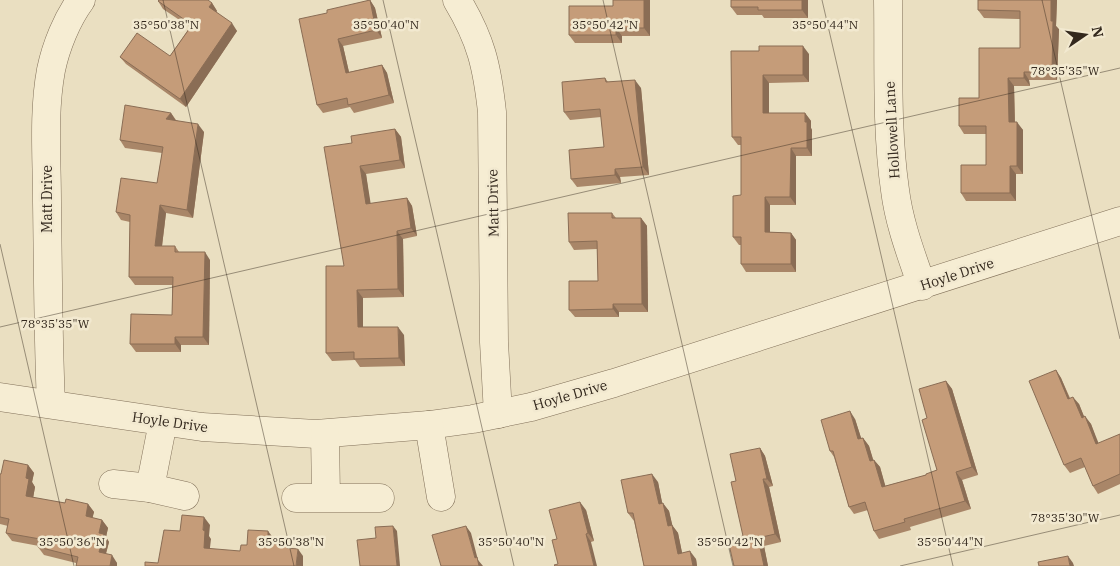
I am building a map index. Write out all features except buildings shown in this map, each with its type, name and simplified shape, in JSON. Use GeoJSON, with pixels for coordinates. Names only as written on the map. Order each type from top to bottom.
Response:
{"type":"FeatureCollection","features":[{"type":"Feature","properties":{"kind":"street","name":"Matt Drive"},"geometry":{"type":"LineString","coordinates":[[51,404],[48,348],[47,101],[52,67],[58,46],[67,24],[81,0]]}},
{"type":"Feature","properties":{"kind":"street","name":"Matt Drive"},"geometry":{"type":"LineString","coordinates":[[456,0],[474,31],[482,51],[492,112],[494,342],[498,414]]}},
{"type":"Feature","properties":{"kind":"street","name":"Hollowell Lane"},"geometry":{"type":"LineString","coordinates":[[888,0],[890,146],[895,191],[906,238],[922,286]]}},
{"type":"Feature","properties":{"kind":"street","name":"Hoyle Drive"},"geometry":{"type":"LineString","coordinates":[[0,396],[202,427],[325,434],[429,425],[473,419],[531,407],[614,383],[1120,222]]}},
{"type":"Feature","properties":{"kind":"street"},"geometry":{"type":"LineString","coordinates":[[150,488],[163,422]]}},
{"type":"Feature","properties":{"kind":"street"},"geometry":{"type":"LineString","coordinates":[[429,425],[440,497]]}},
{"type":"Feature","properties":{"kind":"street"},"geometry":{"type":"LineString","coordinates":[[325,434],[326,497]]}},
{"type":"Feature","properties":{"kind":"street"},"geometry":{"type":"LineString","coordinates":[[112,484],[150,488],[185,496]]}},
{"type":"Feature","properties":{"kind":"street"},"geometry":{"type":"LineString","coordinates":[[296,498],[380,498]]}}]}
